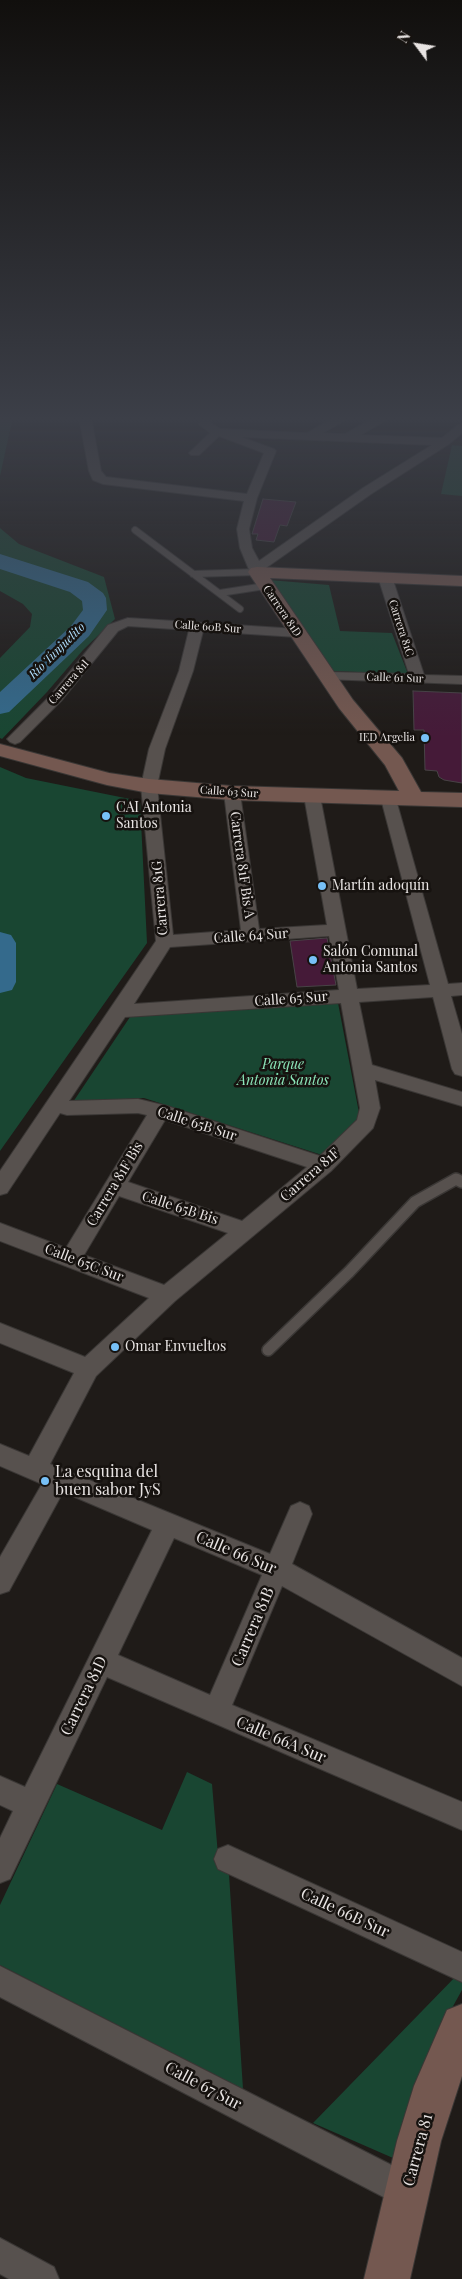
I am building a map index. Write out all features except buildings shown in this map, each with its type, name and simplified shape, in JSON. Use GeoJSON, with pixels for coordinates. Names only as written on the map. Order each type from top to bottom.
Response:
{"type":"FeatureCollection","features":[{"type":"Feature","properties":{"kind":"street","name":"Carrera 81D"},"geometry":{"type":"LineString","coordinates":[[245,523],[244,539],[259,576],[366,730],[401,799],[441,990],[462,1069]]}},
{"type":"Feature","properties":{"kind":"street"},"geometry":{"type":"LineString","coordinates":[[259,576],[326,523]]}},
{"type":"Feature","properties":{"kind":"street"},"geometry":{"type":"LineString","coordinates":[[259,576],[462,581]]}},
{"type":"Feature","properties":{"kind":"street","name":"Carrera 81C"},"geometry":{"type":"LineString","coordinates":[[385,578],[418,679]]}},
{"type":"Feature","properties":{"kind":"street","name":"Calle 60B Sur"},"geometry":{"type":"LineString","coordinates":[[120,624],[128,622],[297,633]]}},
{"type":"Feature","properties":{"kind":"street","name":"Carrera 81I"},"geometry":{"type":"LineString","coordinates":[[8,744],[56,698],[113,628],[120,624]]}},
{"type":"Feature","properties":{"kind":"street","name":"Carrera 81G"},"geometry":{"type":"LineString","coordinates":[[0,1187],[165,941],[150,786],[157,749],[186,671],[197,627]]}},
{"type":"Feature","properties":{"kind":"street","name":"Calle 61 Sur"},"geometry":{"type":"LineString","coordinates":[[328,676],[462,680]]}},
{"type":"Feature","properties":{"kind":"street","name":"Calle 63 Sur"},"geometry":{"type":"LineString","coordinates":[[8,744],[107,779],[150,786],[232,793],[462,800]]}},
{"type":"Feature","properties":{"kind":"street","name":"Carrera 81F Bis A"},"geometry":{"type":"LineString","coordinates":[[232,793],[251,936]]}},
{"type":"Feature","properties":{"kind":"street","name":"Carrera 81F"},"geometry":{"type":"LineString","coordinates":[[35,1469],[88,1369],[167,1295],[324,1165],[366,1123],[370,1108],[312,796]]}},
{"type":"Feature","properties":{"kind":"street","name":"Calle 64 Sur"},"geometry":{"type":"LineString","coordinates":[[165,941],[337,930]]}},
{"type":"Feature","properties":{"kind":"street","name":"Calle 65 Sur"},"geometry":{"type":"LineString","coordinates":[[119,1011],[349,995],[462,990]]}},
{"type":"Feature","properties":{"kind":"street"},"geometry":{"type":"LineString","coordinates":[[363,1070],[462,1099]]}},
{"type":"Feature","properties":{"kind":"street","name":"Calle 65B Sur"},"geometry":{"type":"LineString","coordinates":[[67,1108],[138,1106],[160,1111],[324,1165]]}},
{"type":"Feature","properties":{"kind":"street","name":"Carrera 81F Bis"},"geometry":{"type":"LineString","coordinates":[[71,1258],[160,1111]]}},
{"type":"Feature","properties":{"kind":"street","name":"Calle 65B Bis"},"geometry":{"type":"LineString","coordinates":[[114,1186],[245,1230]]}},
{"type":"Feature","properties":{"kind":"street","name":"Calle 65C Sur"},"geometry":{"type":"LineString","coordinates":[[0,1232],[167,1295]]}},
{"type":"Feature","properties":{"kind":"street"},"geometry":{"type":"LineString","coordinates":[[0,1333],[88,1369]]}},
{"type":"Feature","properties":{"kind":"street","name":"Calle 66 Sur"},"geometry":{"type":"LineString","coordinates":[[0,1455],[277,1569],[462,1673]]}},
{"type":"Feature","properties":{"kind":"street"},"geometry":{"type":"LineString","coordinates":[[0,1582],[58,1478]]}},
{"type":"Feature","properties":{"kind":"street","name":"Carrera 81B"},"geometry":{"type":"LineString","coordinates":[[216,1712],[300,1514]]}},
{"type":"Feature","properties":{"kind":"street","name":"Carrera 81D"},"geometry":{"type":"LineString","coordinates":[[0,1869],[168,1524]]}},
{"type":"Feature","properties":{"kind":"street","name":"Calle 66A Sur"},"geometry":{"type":"LineString","coordinates":[[101,1661],[462,1816]]}},
{"type":"Feature","properties":{"kind":"street"},"geometry":{"type":"LineString","coordinates":[[0,1790],[31,1805]]}},
{"type":"Feature","properties":{"kind":"street","name":"Calle 66B Sur"},"geometry":{"type":"LineString","coordinates":[[228,1859],[462,1967]]}},
{"type":"Feature","properties":{"kind":"street","name":"Calle 67 Sur"},"geometry":{"type":"LineString","coordinates":[[0,1980],[407,2191]]}},
{"type":"Feature","properties":{"kind":"street","name":"Carrera 81"},"geometry":{"type":"LineString","coordinates":[[386,2279],[407,2191],[436,2086],[462,2025]]}},
{"type":"Feature","properties":{"kind":"street"},"geometry":{"type":"LineString","coordinates":[[0,2255],[42,2279]]}},
{"type":"Feature","properties":{"kind":"lane"},"geometry":{"type":"LineString","coordinates":[[135,530],[240,609]]}},
{"type":"Feature","properties":{"kind":"lane"},"geometry":{"type":"LineString","coordinates":[[194,574],[259,576]]}},
{"type":"Feature","properties":{"kind":"lane"},"geometry":{"type":"LineString","coordinates":[[220,593],[259,576]]}},
{"type":"Feature","properties":{"kind":"lane"},"geometry":{"type":"LineString","coordinates":[[268,1350],[349,1272],[415,1202],[456,1179],[462,1182]]}},
{"type":"Feature","properties":{"kind":"green space"},"geometry":{"type":"Polygon","coordinates":[[[0,528],[19,544],[104,577],[115,619],[83,650],[47,692],[2,739],[0,738],[0,658],[30,627],[32,614],[23,604],[0,591],[0,528]]]}},
{"type":"Feature","properties":{"kind":"green space"},"geometry":{"type":"Polygon","coordinates":[[[269,580],[329,585],[340,631],[392,633],[408,674],[333,671],[269,580]]]}},
{"type":"Feature","properties":{"kind":"green space"},"geometry":{"type":"Polygon","coordinates":[[[0,767],[26,778],[140,801],[147,943],[0,1151],[0,767]]]}},
{"type":"Feature","properties":{"kind":"green space","name":"Parque Antonia Santos"},"geometry":{"type":"Polygon","coordinates":[[[338,1003],[360,1118],[322,1155],[144,1098],[73,1102],[130,1017],[338,1003]]]}},
{"type":"Feature","properties":{"kind":"green space"},"geometry":{"type":"Polygon","coordinates":[[[187,1772],[212,1784],[218,1855],[228,1859],[243,2089],[0,1965],[0,1905],[57,1784],[162,1830],[187,1772]]]}},
{"type":"Feature","properties":{"kind":"green space"},"geometry":{"type":"Polygon","coordinates":[[[459,1973],[462,1975],[462,1990],[442,2026],[393,2158],[313,2123],[459,1973]]]}},
{"type":"Feature","properties":{"kind":"waterway","name":"Río Tunjuelito"},"geometry":{"type":"LineString","coordinates":[[0,561],[79,587],[94,598],[95,610],[80,631],[0,706]]}},
{"type":"Feature","properties":{"kind":"waterway","name":"Río Tunjuelito"},"geometry":{"type":"LineString","coordinates":[[0,943],[0,982]]}},
{"type":"Feature","properties":{"kind":"place","name":"IED Argelia"},"geometry":{"type":"Point","coordinates":[425,738]}},
{"type":"Feature","properties":{"kind":"place","name":"CAI Antonia Santos"},"geometry":{"type":"Point","coordinates":[106,816]}},
{"type":"Feature","properties":{"kind":"place","name":"Martín adoquín"},"geometry":{"type":"Point","coordinates":[322,886]}},
{"type":"Feature","properties":{"kind":"place","name":"Salón Comunal Antonia Santos"},"geometry":{"type":"Point","coordinates":[313,960]}},
{"type":"Feature","properties":{"kind":"place","name":"Omar Envueltos"},"geometry":{"type":"Point","coordinates":[115,1347]}},
{"type":"Feature","properties":{"kind":"place","name":"La esquina del buen sabor JyS"},"geometry":{"type":"Point","coordinates":[45,1481]}}]}
